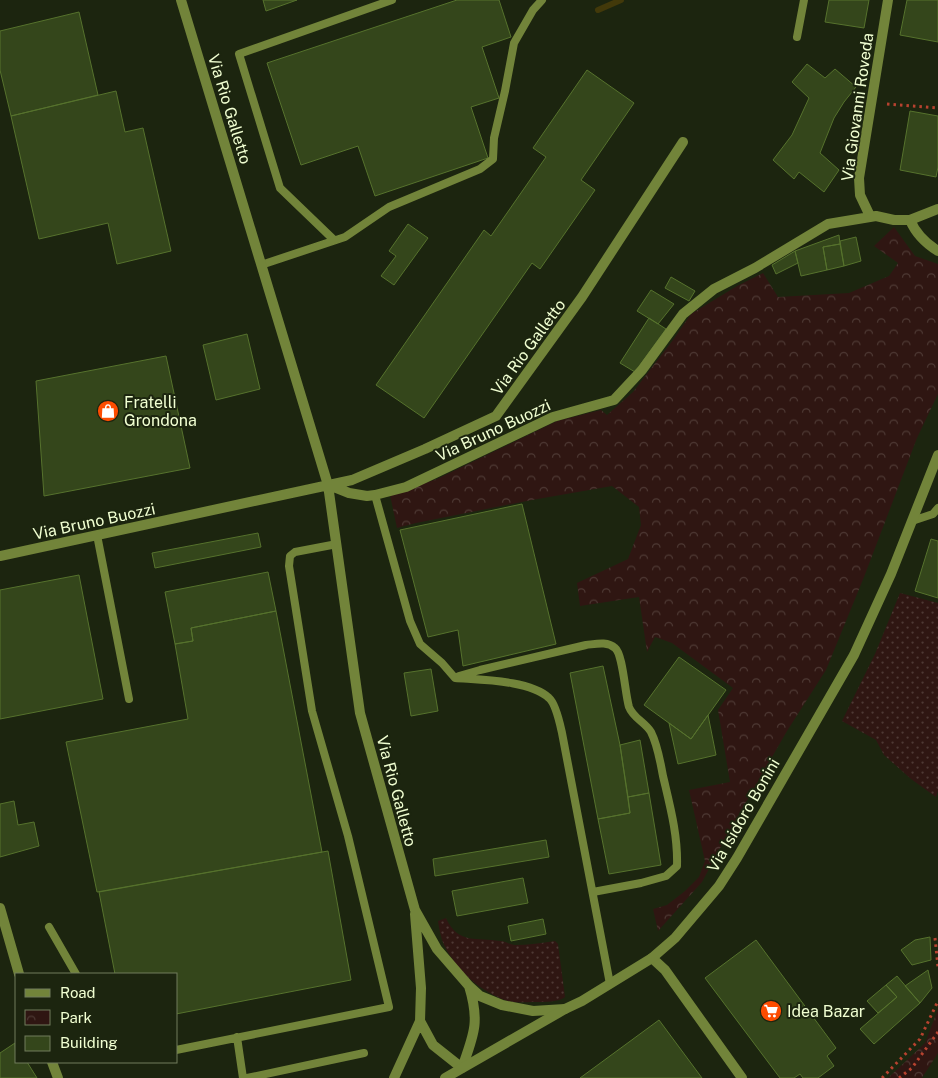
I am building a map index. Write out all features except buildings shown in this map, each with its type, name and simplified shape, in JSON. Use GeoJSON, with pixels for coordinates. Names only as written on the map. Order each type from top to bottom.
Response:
{"type":"FeatureCollection","features":[{"type":"Feature","properties":{"kind":"street","name":"Via Rio Galletto"},"geometry":{"type":"LineString","coordinates":[[181,0],[328,485],[360,713],[415,910],[437,949],[468,986],[480,996],[502,1005],[533,1011],[565,1009]]}},
{"type":"Feature","properties":{"kind":"street","name":"Via Giovanni Roveda"},"geometry":{"type":"LineString","coordinates":[[870,216],[860,194],[859,178],[888,0]]}},
{"type":"Feature","properties":{"kind":"street","name":"Via Rio Galletto"},"geometry":{"type":"LineString","coordinates":[[328,485],[352,480],[496,416],[582,297],[683,142]]}},
{"type":"Feature","properties":{"kind":"street","name":"Via Bruno Buozzi"},"geometry":{"type":"LineString","coordinates":[[0,556],[328,485],[349,493],[367,496],[406,487],[553,417],[614,400],[642,370],[683,314],[714,289],[755,268],[828,224],[870,216],[894,220],[910,220],[938,209]]}},
{"type":"Feature","properties":{"kind":"street"},"geometry":{"type":"LineString","coordinates":[[910,220],[923,240],[938,251]]}},
{"type":"Feature","properties":{"kind":"street","name":"Via Isidoro Bonini"},"geometry":{"type":"LineString","coordinates":[[445,1078],[582,1001],[652,958],[676,938],[693,919],[719,886],[737,858],[854,655],[891,574],[938,455]]}},
{"type":"Feature","properties":{"kind":"street"},"geometry":{"type":"LineString","coordinates":[[0,908],[20,973]]}},
{"type":"Feature","properties":{"kind":"street"},"geometry":{"type":"LineString","coordinates":[[394,1078],[420,1021],[421,988],[415,910]]}},
{"type":"Feature","properties":{"kind":"street"},"geometry":{"type":"LineString","coordinates":[[652,958],[666,970],[742,1078]]}},
{"type":"Feature","properties":{"kind":"street"},"geometry":{"type":"LineString","coordinates":[[420,1021],[433,1045],[462,1068],[472,1041],[476,1020],[475,1007],[468,986]]}},
{"type":"Feature","properties":{"kind":"street"},"geometry":{"type":"LineString","coordinates":[[52,1063],[58,1078]]}},
{"type":"Feature","properties":{"kind":"lane"},"geometry":{"type":"LineString","coordinates":[[334,240],[280,188],[239,54],[392,0]]}},
{"type":"Feature","properties":{"kind":"lane"},"geometry":{"type":"LineString","coordinates":[[261,264],[345,237],[389,207],[480,169],[493,159],[494,138],[506,91],[514,43],[533,10],[542,0]]}},
{"type":"Feature","properties":{"kind":"lane"},"geometry":{"type":"LineString","coordinates":[[797,37],[804,0]]}},
{"type":"Feature","properties":{"kind":"lane"},"geometry":{"type":"LineString","coordinates":[[375,495],[410,621],[420,644],[442,663],[455,678],[504,682],[532,688],[550,698],[562,733],[610,984]]}},
{"type":"Feature","properties":{"kind":"lane"},"geometry":{"type":"LineString","coordinates":[[912,521],[933,514],[938,508]]}},
{"type":"Feature","properties":{"kind":"lane"},"geometry":{"type":"LineString","coordinates":[[97,535],[129,699]]}},
{"type":"Feature","properties":{"kind":"lane"},"geometry":{"type":"LineString","coordinates":[[178,1050],[389,1007],[348,836],[312,711],[289,566],[290,556],[295,552],[337,544]]}},
{"type":"Feature","properties":{"kind":"lane"},"geometry":{"type":"LineString","coordinates":[[455,678],[480,670],[586,645],[604,643],[615,648],[620,655],[630,709],[638,720],[650,730],[656,744],[678,847],[677,866],[666,876],[593,892]]}},
{"type":"Feature","properties":{"kind":"lane"},"geometry":{"type":"LineString","coordinates":[[50,927],[75,973]]}},
{"type":"Feature","properties":{"kind":"lane"},"geometry":{"type":"LineString","coordinates":[[237,1037],[245,1078],[364,1053]]}},
{"type":"Feature","properties":{"kind":"path"},"geometry":{"type":"LineString","coordinates":[[887,103],[938,108]]}},
{"type":"Feature","properties":{"kind":"path"},"geometry":{"type":"LineString","coordinates":[[935,938],[938,967]]}},
{"type":"Feature","properties":{"kind":"path"},"geometry":{"type":"LineString","coordinates":[[882,1078],[920,1039],[938,1001]]}},
{"type":"Feature","properties":{"kind":"path"},"geometry":{"type":"LineString","coordinates":[[900,1078],[912,1068],[938,1032]]}},
{"type":"Feature","properties":{"kind":"green space"},"geometry":{"type":"Polygon","coordinates":[[[894,227],[915,256],[938,264],[938,394],[917,438],[826,670],[787,731],[702,882],[658,931],[653,909],[667,905],[685,891],[699,877],[705,861],[689,790],[730,782],[718,710],[733,688],[672,643],[655,637],[647,652],[639,597],[580,606],[577,583],[628,559],[641,525],[639,507],[612,486],[532,500],[397,528],[390,495],[437,479],[557,421],[601,410],[607,415],[633,392],[691,314],[737,286],[763,273],[778,297],[849,293],[889,276],[898,263],[874,246],[894,227]]]}},
{"type":"Feature","properties":{"kind":"green space"},"geometry":{"type":"Polygon","coordinates":[[[900,593],[938,603],[938,791],[936,797],[911,779],[884,755],[876,740],[842,721],[875,654],[900,593]]]}},
{"type":"Feature","properties":{"kind":"green space"},"geometry":{"type":"Polygon","coordinates":[[[446,918],[456,932],[469,938],[502,941],[515,945],[555,941],[558,944],[565,997],[559,1000],[543,1002],[514,1002],[487,992],[460,969],[447,950],[441,938],[438,921],[446,918]]]}},
{"type":"Feature","properties":{"kind":"green space"},"geometry":{"type":"Polygon","coordinates":[[[938,1009],[938,1053],[922,1078],[888,1078],[925,1043],[938,1009]]]}},
{"type":"Feature","properties":{"kind":"waterway"},"geometry":{"type":"LineString","coordinates":[[598,10],[621,0]]}},
{"type":"Feature","properties":{"kind":"place","name":"Fratelli Grondona"},"geometry":{"type":"Point","coordinates":[108,411]}},
{"type":"Feature","properties":{"kind":"place","name":"Idea Bazar"},"geometry":{"type":"Point","coordinates":[771,1011]}}]}
